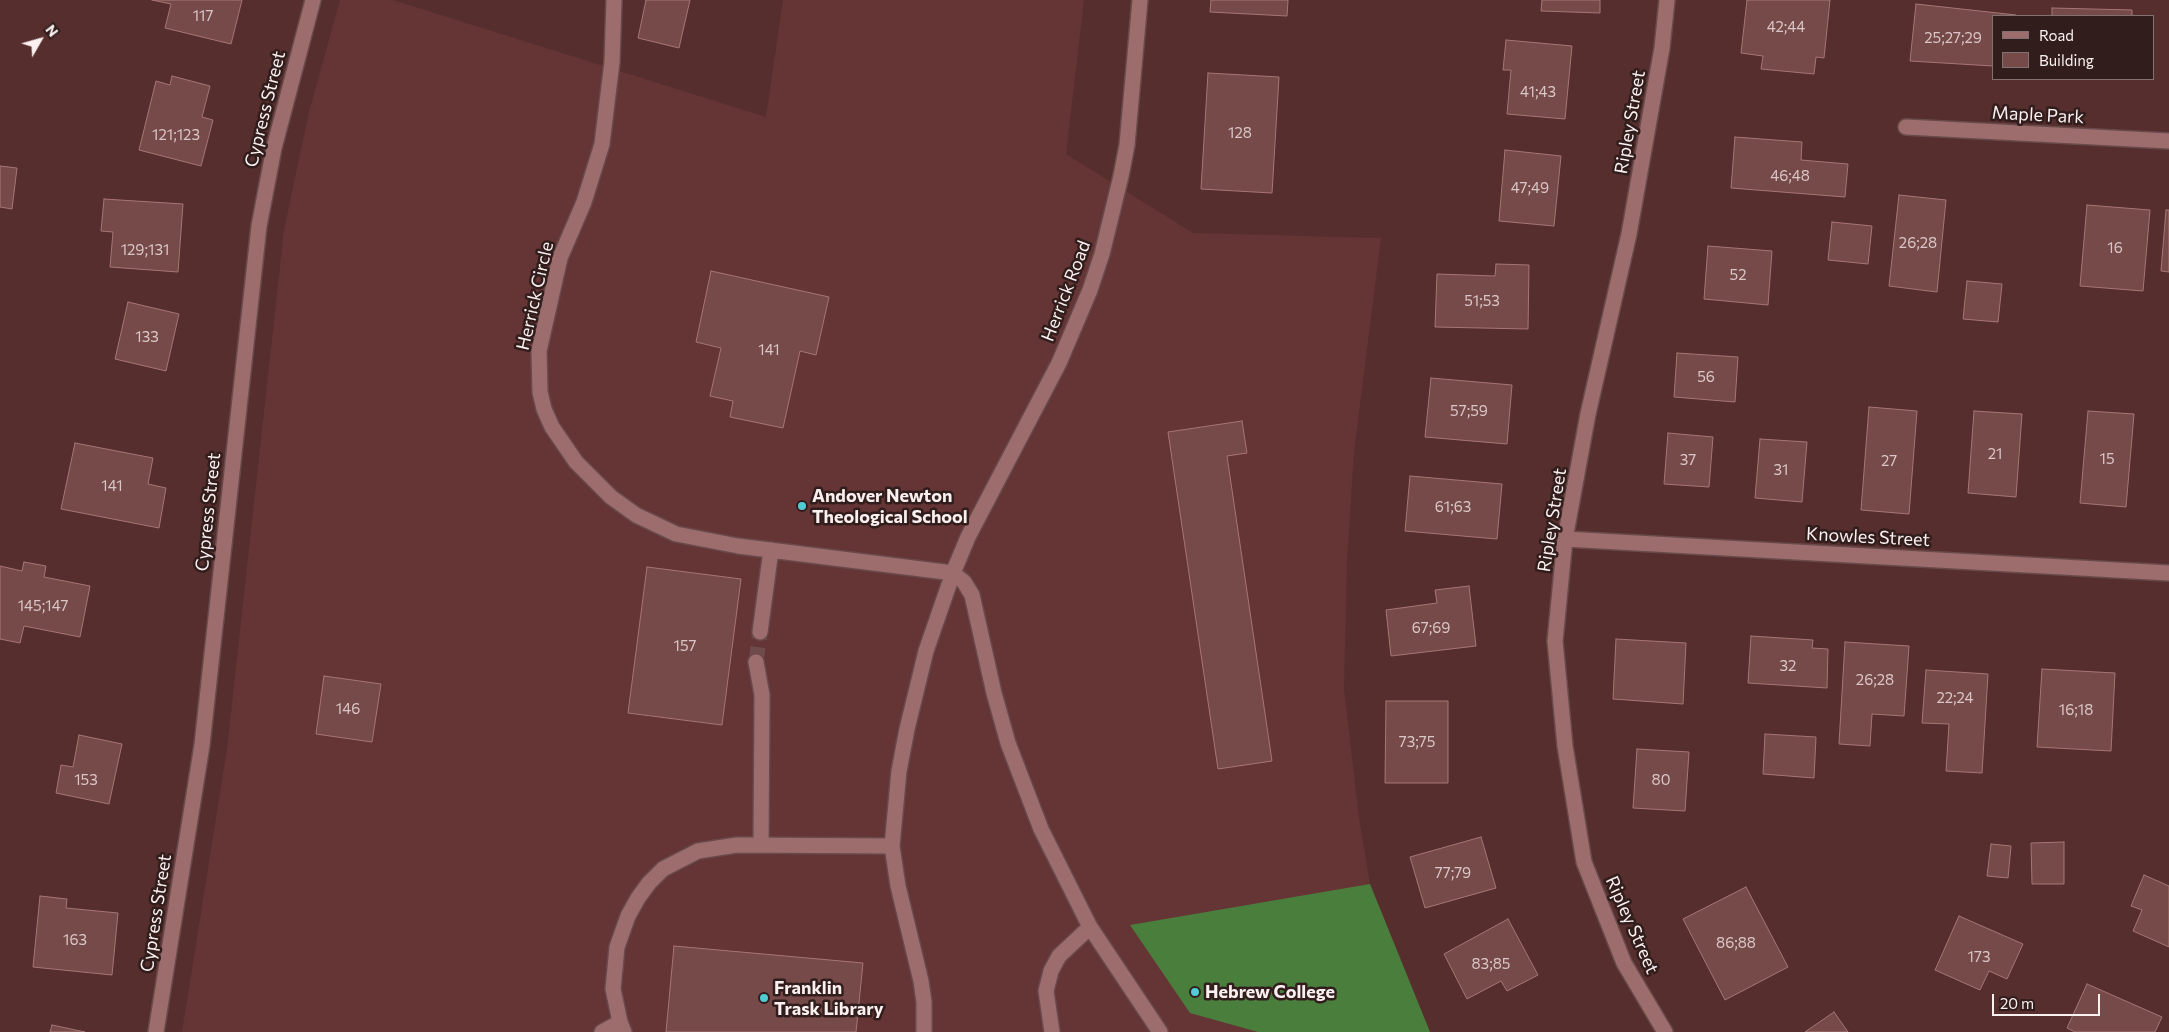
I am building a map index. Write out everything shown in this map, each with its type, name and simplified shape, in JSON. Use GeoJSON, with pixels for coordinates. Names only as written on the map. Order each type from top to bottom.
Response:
{"type":"FeatureCollection","features":[{"type":"Feature","properties":{"kind":"street","name":"Cypress Street"},"geometry":{"type":"LineString","coordinates":[[156,1032],[204,728],[259,226],[278,131],[313,0]]}},
{"type":"Feature","properties":{"kind":"street","name":"Herrick Circle"},"geometry":{"type":"LineString","coordinates":[[614,0],[612,62],[602,144],[589,188],[560,258],[539,351],[538,373],[544,409],[552,427],[576,462],[611,497],[636,515],[663,529],[694,539],[953,572]]}},
{"type":"Feature","properties":{"kind":"street","name":"Herrick Road"},"geometry":{"type":"LineString","coordinates":[[924,1032],[924,1002],[921,981],[898,886],[892,846],[899,771],[907,728],[926,651],[953,572],[968,537],[1058,362],[1090,290],[1102,254],[1122,176],[1127,145],[1140,0]]}},
{"type":"Feature","properties":{"kind":"street","name":"Ripley Street"},"geometry":{"type":"LineString","coordinates":[[1665,1032],[1624,963],[1584,862],[1565,746],[1555,640],[1565,539],[1588,414],[1629,234],[1662,48],[1667,0]]}},
{"type":"Feature","properties":{"kind":"street","name":"Maple Park"},"geometry":{"type":"LineString","coordinates":[[1906,127],[2169,141]]}},
{"type":"Feature","properties":{"kind":"street","name":"Knowles Street"},"geometry":{"type":"LineString","coordinates":[[1565,539],[2169,573]]}},
{"type":"Feature","properties":{"kind":"street"},"geometry":{"type":"LineString","coordinates":[[760,632],[771,550]]}},
{"type":"Feature","properties":{"kind":"street"},"geometry":{"type":"LineString","coordinates":[[953,572],[964,582],[972,595],[994,694],[1008,743],[1041,829],[1090,927],[1160,1032]]}},
{"type":"Feature","properties":{"kind":"street"},"geometry":{"type":"LineString","coordinates":[[756,662],[762,695],[761,846]]}},
{"type":"Feature","properties":{"kind":"street"},"geometry":{"type":"LineString","coordinates":[[602,1032],[622,1027],[613,989],[613,969],[617,947],[628,916],[649,883],[663,869],[698,851],[737,845],[892,846]]}},
{"type":"Feature","properties":{"kind":"street"},"geometry":{"type":"LineString","coordinates":[[1052,1032],[1046,991],[1050,971],[1059,956],[1090,927]]}},
{"type":"Feature","properties":{"kind":"shaded area","name":"Andover Newton Theological School"},"geometry":{"type":"Polygon","coordinates":[[[340,0],[393,0],[766,117],[783,0],[1084,0],[1066,154],[1193,233],[1381,238],[1354,452],[1347,561],[1344,689],[1359,818],[1370,884],[1430,1032],[182,1032],[227,749],[284,230],[309,112],[340,0]]]}},
{"type":"Feature","properties":{"kind":"green space","name":"Hebrew College"},"geometry":{"type":"Polygon","coordinates":[[[1370,884],[1430,1032],[1258,1032],[1190,1013],[1130,925],[1370,884]]]}},
{"type":"Feature","properties":{"kind":"building"},"geometry":{"type":"Polygon","coordinates":[[[152,0],[242,0],[231,44],[165,28],[171,4],[152,0]]]}},
{"type":"Feature","properties":{"kind":"building"},"geometry":{"type":"Polygon","coordinates":[[[646,0],[690,0],[679,48],[638,38],[646,0]]]}},
{"type":"Feature","properties":{"kind":"building"},"geometry":{"type":"Polygon","coordinates":[[[1211,0],[1288,0],[1287,16],[1210,12],[1211,0]]]}},
{"type":"Feature","properties":{"kind":"building"},"geometry":{"type":"Polygon","coordinates":[[[1542,0],[1600,0],[1600,13],[1541,11],[1542,0]]]}},
{"type":"Feature","properties":{"kind":"building"},"geometry":{"type":"Polygon","coordinates":[[[1747,0],[1830,0],[1824,58],[1816,57],[1814,74],[1761,69],[1763,56],[1741,53],[1747,0]]]}},
{"type":"Feature","properties":{"kind":"building"},"geometry":{"type":"Polygon","coordinates":[[[1916,4],[2016,15],[1992,15],[1992,66],[1910,61],[1916,4]]]}},
{"type":"Feature","properties":{"kind":"building"},"geometry":{"type":"Polygon","coordinates":[[[2052,8],[2132,10],[2132,15],[2052,15],[2052,8]]]}},
{"type":"Feature","properties":{"kind":"building"},"geometry":{"type":"Polygon","coordinates":[[[1506,40],[1572,46],[1565,119],[1507,114],[1511,70],[1503,70],[1506,40]]]}},
{"type":"Feature","properties":{"kind":"building"},"geometry":{"type":"Polygon","coordinates":[[[1208,73],[1279,77],[1272,193],[1201,189],[1208,73]]]}},
{"type":"Feature","properties":{"kind":"building"},"geometry":{"type":"Polygon","coordinates":[[[172,76],[210,86],[202,117],[213,120],[201,166],[139,150],[156,81],[170,85],[172,76]]]}},
{"type":"Feature","properties":{"kind":"building"},"geometry":{"type":"Polygon","coordinates":[[[1735,137],[1802,142],[1801,160],[1848,164],[1845,197],[1731,188],[1735,137]]]}},
{"type":"Feature","properties":{"kind":"building"},"geometry":{"type":"Polygon","coordinates":[[[1505,150],[1561,156],[1554,226],[1499,221],[1505,150]]]}},
{"type":"Feature","properties":{"kind":"building"},"geometry":{"type":"Polygon","coordinates":[[[0,166],[17,168],[12,209],[0,207],[0,166]]]}},
{"type":"Feature","properties":{"kind":"building"},"geometry":{"type":"Polygon","coordinates":[[[1899,195],[1946,200],[1937,292],[1889,286],[1899,195]]]}},
{"type":"Feature","properties":{"kind":"building"},"geometry":{"type":"Polygon","coordinates":[[[104,199],[183,204],[178,272],[110,267],[113,232],[101,231],[104,199]]]}},
{"type":"Feature","properties":{"kind":"building"},"geometry":{"type":"Polygon","coordinates":[[[2087,205],[2150,210],[2143,291],[2080,286],[2087,205]]]}},
{"type":"Feature","properties":{"kind":"building"},"geometry":{"type":"Polygon","coordinates":[[[2166,210],[2169,210],[2169,272],[2161,271],[2166,210]]]}},
{"type":"Feature","properties":{"kind":"building"},"geometry":{"type":"Polygon","coordinates":[[[1832,222],[1872,226],[1868,264],[1828,260],[1832,222]]]}},
{"type":"Feature","properties":{"kind":"building"},"geometry":{"type":"Polygon","coordinates":[[[1708,246],[1772,251],[1768,305],[1704,299],[1708,246]]]}},
{"type":"Feature","properties":{"kind":"building"},"geometry":{"type":"Polygon","coordinates":[[[1496,264],[1529,265],[1528,329],[1435,327],[1437,274],[1495,276],[1496,264]]]}},
{"type":"Feature","properties":{"kind":"building"},"geometry":{"type":"Polygon","coordinates":[[[711,271],[829,297],[816,355],[800,351],[783,428],[730,417],[733,401],[710,396],[721,348],[696,342],[711,271]]]}},
{"type":"Feature","properties":{"kind":"building"},"geometry":{"type":"Polygon","coordinates":[[[1967,281],[2002,284],[1998,322],[1963,319],[1967,281]]]}},
{"type":"Feature","properties":{"kind":"building"},"geometry":{"type":"Polygon","coordinates":[[[128,302],[179,314],[166,371],[115,359],[128,302]]]}},
{"type":"Feature","properties":{"kind":"building"},"geometry":{"type":"Polygon","coordinates":[[[1677,353],[1738,357],[1735,402],[1674,397],[1677,353]]]}},
{"type":"Feature","properties":{"kind":"building"},"geometry":{"type":"Polygon","coordinates":[[[1431,378],[1512,385],[1507,444],[1425,437],[1431,378]]]}},
{"type":"Feature","properties":{"kind":"building"},"geometry":{"type":"Polygon","coordinates":[[[1869,407],[1917,411],[1909,514],[1861,510],[1869,407]]]}},
{"type":"Feature","properties":{"kind":"building"},"geometry":{"type":"Polygon","coordinates":[[[1974,411],[2022,414],[2016,497],[1968,493],[1974,411]]]}},
{"type":"Feature","properties":{"kind":"building"},"geometry":{"type":"Polygon","coordinates":[[[2088,411],[2134,414],[2126,507],[2080,503],[2088,411]]]}},
{"type":"Feature","properties":{"kind":"building"},"geometry":{"type":"Polygon","coordinates":[[[1242,421],[1247,453],[1227,456],[1272,761],[1218,769],[1168,432],[1242,421]]]}},
{"type":"Feature","properties":{"kind":"building"},"geometry":{"type":"Polygon","coordinates":[[[1668,433],[1713,437],[1709,487],[1664,484],[1668,433]]]}},
{"type":"Feature","properties":{"kind":"building"},"geometry":{"type":"Polygon","coordinates":[[[1760,439],[1807,442],[1802,502],[1755,498],[1760,439]]]}},
{"type":"Feature","properties":{"kind":"building"},"geometry":{"type":"Polygon","coordinates":[[[75,443],[153,458],[148,484],[166,488],[159,528],[61,509],[75,443]]]}},
{"type":"Feature","properties":{"kind":"building"},"geometry":{"type":"Polygon","coordinates":[[[1410,476],[1502,484],[1497,539],[1405,531],[1410,476]]]}},
{"type":"Feature","properties":{"kind":"building"},"geometry":{"type":"Polygon","coordinates":[[[24,562],[46,566],[44,577],[90,586],[80,637],[24,626],[20,643],[0,639],[0,566],[22,571],[24,562]]]}},
{"type":"Feature","properties":{"kind":"building"},"geometry":{"type":"Polygon","coordinates":[[[647,567],[741,579],[722,725],[628,713],[647,567]]]}},
{"type":"Feature","properties":{"kind":"building"},"geometry":{"type":"Polygon","coordinates":[[[1469,586],[1476,646],[1391,656],[1386,610],[1437,603],[1435,590],[1469,586]]]}},
{"type":"Feature","properties":{"kind":"building"},"geometry":{"type":"Polygon","coordinates":[[[1751,636],[1813,640],[1812,648],[1828,649],[1827,688],[1748,683],[1751,636]]]}},
{"type":"Feature","properties":{"kind":"building"},"geometry":{"type":"Polygon","coordinates":[[[1616,639],[1686,643],[1683,704],[1613,699],[1616,639]]]}},
{"type":"Feature","properties":{"kind":"building"},"geometry":{"type":"Polygon","coordinates":[[[1845,642],[1909,646],[1904,716],[1872,714],[1870,746],[1839,744],[1845,642]]]}},
{"type":"Feature","properties":{"kind":"building"},"geometry":{"type":"Polygon","coordinates":[[[2042,669],[2115,673],[2111,751],[2037,747],[2042,669]]]}},
{"type":"Feature","properties":{"kind":"building"},"geometry":{"type":"Polygon","coordinates":[[[1926,670],[1988,674],[1982,773],[1946,771],[1949,724],[1922,723],[1926,670]]]}},
{"type":"Feature","properties":{"kind":"building"},"geometry":{"type":"Polygon","coordinates":[[[324,676],[381,684],[372,742],[316,734],[324,676]]]}},
{"type":"Feature","properties":{"kind":"building"},"geometry":{"type":"Polygon","coordinates":[[[1386,701],[1448,701],[1448,783],[1385,783],[1386,701]]]}},
{"type":"Feature","properties":{"kind":"building"},"geometry":{"type":"Polygon","coordinates":[[[1765,734],[1816,737],[1814,778],[1763,774],[1765,734]]]}},
{"type":"Feature","properties":{"kind":"building"},"geometry":{"type":"Polygon","coordinates":[[[79,735],[122,744],[109,804],[56,793],[61,765],[73,767],[79,735]]]}},
{"type":"Feature","properties":{"kind":"building"},"geometry":{"type":"Polygon","coordinates":[[[1637,749],[1689,752],[1685,811],[1633,808],[1637,749]]]}},
{"type":"Feature","properties":{"kind":"building"},"geometry":{"type":"Polygon","coordinates":[[[1481,837],[1496,888],[1425,908],[1410,857],[1481,837]]]}},
{"type":"Feature","properties":{"kind":"building"},"geometry":{"type":"Polygon","coordinates":[[[2064,842],[2064,884],[2032,884],[2031,843],[2064,842]]]}},
{"type":"Feature","properties":{"kind":"building"},"geometry":{"type":"Polygon","coordinates":[[[1991,844],[2011,846],[2008,878],[1987,876],[1991,844]]]}},
{"type":"Feature","properties":{"kind":"building"},"geometry":{"type":"Polygon","coordinates":[[[2144,875],[2169,886],[2169,947],[2133,931],[2142,910],[2131,906],[2144,875]]]}},
{"type":"Feature","properties":{"kind":"building"},"geometry":{"type":"Polygon","coordinates":[[[1746,887],[1788,967],[1725,1000],[1683,919],[1746,887]]]}},
{"type":"Feature","properties":{"kind":"building"},"geometry":{"type":"Polygon","coordinates":[[[40,896],[67,899],[66,908],[118,913],[112,975],[33,967],[40,896]]]}},
{"type":"Feature","properties":{"kind":"building"},"geometry":{"type":"Polygon","coordinates":[[[1959,916],[2023,944],[2007,979],[1989,971],[1980,990],[1935,970],[1959,916]]]}},
{"type":"Feature","properties":{"kind":"building"},"geometry":{"type":"Polygon","coordinates":[[[1508,919],[1538,975],[1507,991],[1501,981],[1467,999],[1444,954],[1508,919]]]}},
{"type":"Feature","properties":{"kind":"building","name":"Franklin Trask Library"},"geometry":{"type":"Polygon","coordinates":[[[674,946],[863,963],[856,1032],[666,1032],[674,946]]]}},
{"type":"Feature","properties":{"kind":"building"},"geometry":{"type":"Polygon","coordinates":[[[2087,984],[2162,1017],[2155,1032],[2075,1032],[2067,1028],[2087,984]]]}},
{"type":"Feature","properties":{"kind":"building"},"geometry":{"type":"Polygon","coordinates":[[[1834,1012],[1848,1032],[1805,1032],[1834,1012]]]}},
{"type":"Feature","properties":{"kind":"building"},"geometry":{"type":"Polygon","coordinates":[[[52,1025],[85,1032],[50,1032],[52,1025]]]}},
{"type":"Feature","properties":{"kind":"tunnel"},"geometry":{"type":"LineString","coordinates":[[756,662],[760,632]]}},
{"type":"Feature","properties":{"kind":"place","name":"Andover Newton Theological School"},"geometry":{"type":"Point","coordinates":[802,506]}},
{"type":"Feature","properties":{"kind":"place","name":"Hebrew College"},"geometry":{"type":"Point","coordinates":[1195,992]}},
{"type":"Feature","properties":{"kind":"place","name":"Franklin Trask Library"},"geometry":{"type":"Point","coordinates":[764,998]}}]}
